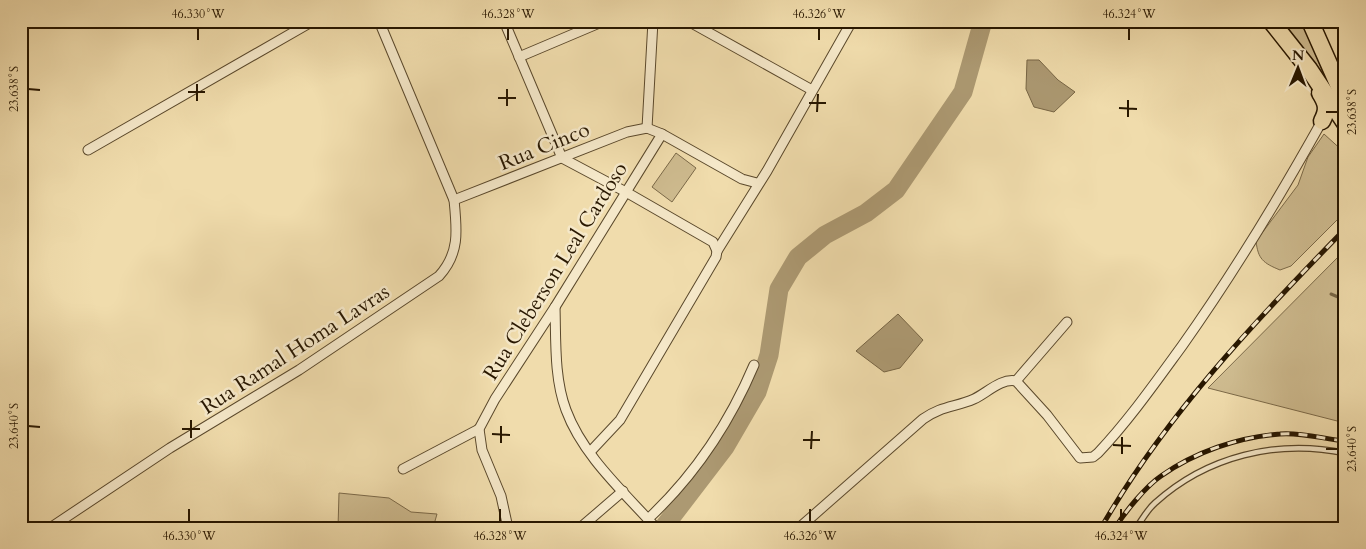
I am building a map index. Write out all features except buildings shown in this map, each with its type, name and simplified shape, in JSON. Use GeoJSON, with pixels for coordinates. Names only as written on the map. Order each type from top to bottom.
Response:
{"type":"FeatureCollection","features":[{"type":"Feature","properties":{"kind":"highway"},"geometry":{"type":"LineString","coordinates":[[1272,21],[1345,123]]}},
{"type":"Feature","properties":{"kind":"highway"},"geometry":{"type":"LineString","coordinates":[[1310,21],[1316,39],[1345,100]]}},
{"type":"Feature","properties":{"kind":"highway"},"geometry":{"type":"LineString","coordinates":[[1308,69],[1326,102],[1327,111],[1322,121]]}},
{"type":"Feature","properties":{"kind":"highway"},"geometry":{"type":"LineString","coordinates":[[1322,121],[1335,118],[1345,128]]}},
{"type":"Feature","properties":{"kind":"street"},"geometry":{"type":"LineString","coordinates":[[88,150],[313,21]]}},
{"type":"Feature","properties":{"kind":"street","name":"Rua Ramal Homa Lavras"},"geometry":{"type":"LineString","coordinates":[[50,528],[170,448],[299,370],[439,276],[449,266],[456,250],[457,230],[454,200],[380,21]]}},
{"type":"Feature","properties":{"kind":"street"},"geometry":{"type":"LineString","coordinates":[[504,21],[562,158],[626,192],[715,246]]}},
{"type":"Feature","properties":{"kind":"street"},"geometry":{"type":"LineString","coordinates":[[519,57],[604,21]]}},
{"type":"Feature","properties":{"kind":"street"},"geometry":{"type":"LineString","coordinates":[[653,21],[647,128],[662,134],[742,180],[757,183]]}},
{"type":"Feature","properties":{"kind":"street"},"geometry":{"type":"LineString","coordinates":[[688,21],[812,90]]}},
{"type":"Feature","properties":{"kind":"street"},"geometry":{"type":"LineString","coordinates":[[590,452],[620,420],[716,257],[715,246],[767,171],[852,21]]}},
{"type":"Feature","properties":{"kind":"street"},"geometry":{"type":"LineString","coordinates":[[799,528],[934,411],[975,399],[1006,381],[1016,381],[1060,430],[1076,455],[1087,459],[1098,453],[1145,397],[1226,283],[1282,193],[1322,121]]}},
{"type":"Feature","properties":{"kind":"street","name":"Rua Cinco"},"geometry":{"type":"LineString","coordinates":[[454,200],[627,132],[647,128]]}},
{"type":"Feature","properties":{"kind":"street","name":"Rua Cleberson Leal Cardoso"},"geometry":{"type":"LineString","coordinates":[[479,429],[495,399],[555,307],[662,134]]}},
{"type":"Feature","properties":{"kind":"street"},"geometry":{"type":"LineString","coordinates":[[555,307],[556,347],[563,400],[576,432],[622,491],[656,528]]}},
{"type":"Feature","properties":{"kind":"street"},"geometry":{"type":"LineString","coordinates":[[1016,381],[1067,322]]}},
{"type":"Feature","properties":{"kind":"street"},"geometry":{"type":"LineString","coordinates":[[648,519],[676,493],[707,451],[736,404],[754,365]]}},
{"type":"Feature","properties":{"kind":"street"},"geometry":{"type":"LineString","coordinates":[[403,469],[479,429],[482,450],[501,496],[508,528]]}},
{"type":"Feature","properties":{"kind":"street"},"geometry":{"type":"LineString","coordinates":[[580,528],[622,491]]}},
{"type":"Feature","properties":{"kind":"lane"},"geometry":{"type":"LineString","coordinates":[[1136,528],[1154,504],[1192,475],[1227,459],[1271,448],[1318,447],[1345,453]]}},
{"type":"Feature","properties":{"kind":"shaded area"},"geometry":{"type":"Polygon","coordinates":[[[1282,21],[1302,21],[1323,73],[1282,21]]]}},
{"type":"Feature","properties":{"kind":"shaded area"},"geometry":{"type":"Polygon","coordinates":[[[1027,60],[1039,60],[1058,80],[1075,92],[1054,112],[1034,107],[1026,89],[1027,60]]]}},
{"type":"Feature","properties":{"kind":"shaded area"},"geometry":{"type":"Polygon","coordinates":[[[1324,134],[1345,153],[1345,212],[1291,266],[1280,270],[1262,260],[1256,241],[1298,185],[1308,157],[1324,134]]]}},
{"type":"Feature","properties":{"kind":"shaded area"},"geometry":{"type":"Polygon","coordinates":[[[676,153],[696,168],[672,202],[652,187],[676,153]]]}},
{"type":"Feature","properties":{"kind":"shaded area"},"geometry":{"type":"Polygon","coordinates":[[[1345,250],[1345,423],[1208,388],[1345,250]]]}},
{"type":"Feature","properties":{"kind":"shaded area"},"geometry":{"type":"Polygon","coordinates":[[[898,314],[923,340],[900,368],[884,372],[856,351],[898,314]]]}},
{"type":"Feature","properties":{"kind":"shaded area"},"geometry":{"type":"Polygon","coordinates":[[[339,493],[389,498],[411,512],[437,514],[433,528],[338,528],[339,493]]]}},
{"type":"Feature","properties":{"kind":"waterway"},"geometry":{"type":"LineString","coordinates":[[663,528],[725,447],[757,392],[769,355],[779,289],[798,257],[825,235],[866,213],[896,190],[963,92],[983,21]]}},
{"type":"Feature","properties":{"kind":"waterway"},"geometry":{"type":"LineString","coordinates":[[1331,294],[1345,300]]}},
{"type":"Feature","properties":{"kind":"railway"},"geometry":{"type":"LineString","coordinates":[[1101,528],[1126,487],[1183,408],[1278,298],[1345,229]]}},
{"type":"Feature","properties":{"kind":"railway"},"geometry":{"type":"LineString","coordinates":[[1115,528],[1136,500],[1155,480],[1174,467],[1218,447],[1248,438],[1280,434],[1304,435],[1345,441]]}}]}
